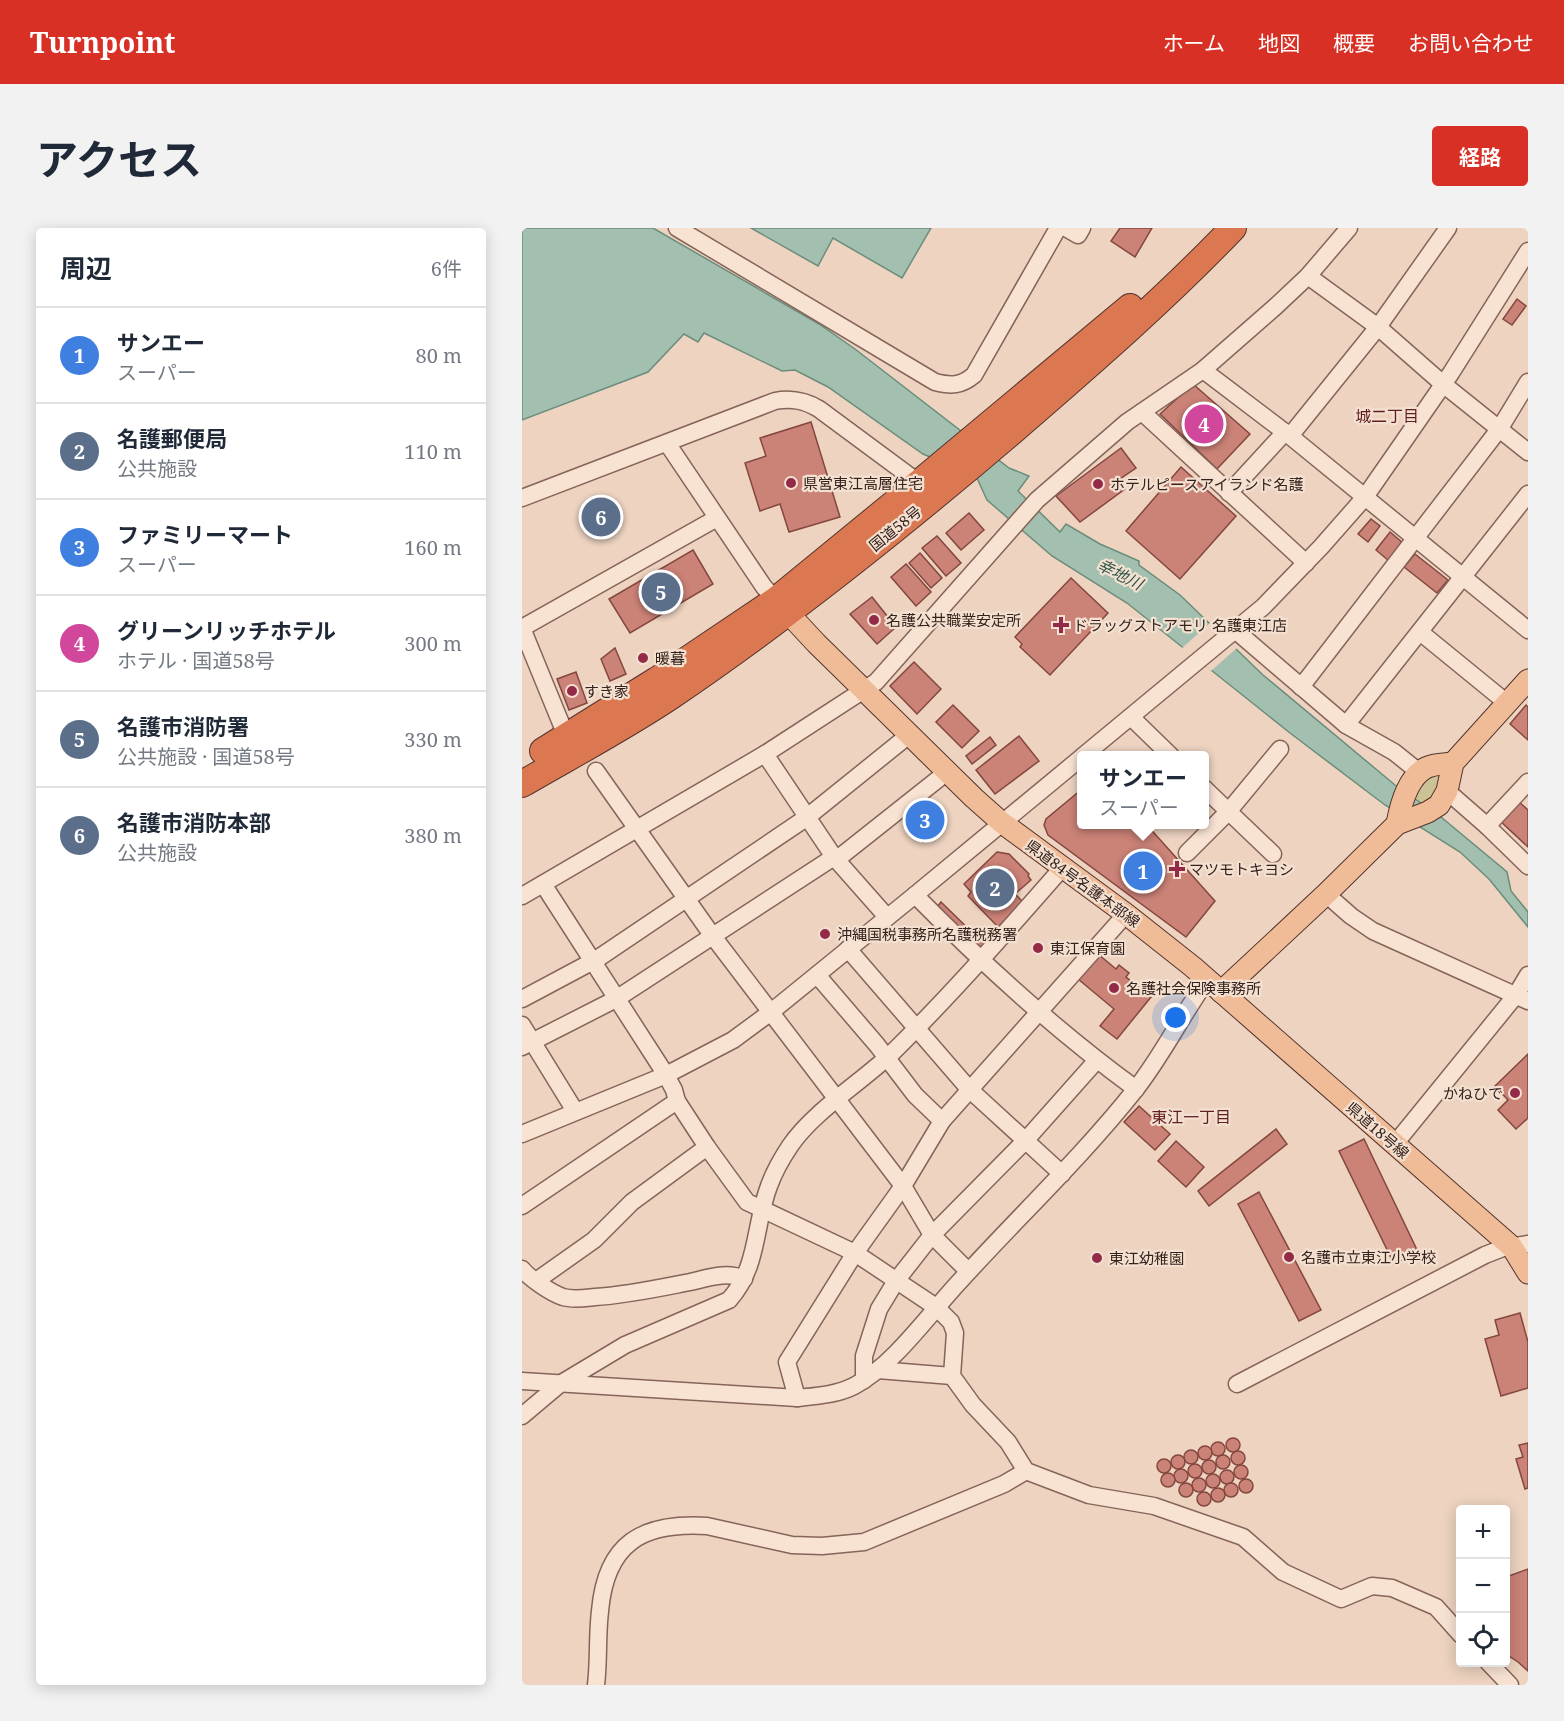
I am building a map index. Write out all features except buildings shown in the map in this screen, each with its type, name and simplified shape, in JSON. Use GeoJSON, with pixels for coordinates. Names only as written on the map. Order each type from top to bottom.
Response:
{"type":"FeatureCollection","features":[{"type":"Feature","properties":{"kind":"highway","name":"国道58号"},"geometry":{"type":"LineString","coordinates":[[522,784],[669,697],[782,607],[984,442],[1178,263],[1211,228]]}},
{"type":"Feature","properties":{"kind":"highway","name":"国道58号"},"geometry":{"type":"LineString","coordinates":[[984,442],[1139,322],[1233,228]]}},
{"type":"Feature","properties":{"kind":"highway","name":"国道58号"},"geometry":{"type":"LineString","coordinates":[[522,763],[782,607],[919,483],[948,473]]}},
{"type":"Feature","properties":{"kind":"main road","name":"県道84号名護本部線"},"geometry":{"type":"LineString","coordinates":[[782,607],[909,735],[1001,822],[1126,914],[1214,986]]}},
{"type":"Feature","properties":{"kind":"main road"},"geometry":{"type":"LineString","coordinates":[[1214,986],[1326,894],[1397,824],[1434,808],[1447,791],[1453,763],[1528,680]]}},
{"type":"Feature","properties":{"kind":"main road"},"geometry":{"type":"LineString","coordinates":[[1397,824],[1403,801],[1419,772],[1427,767],[1453,763]]}},
{"type":"Feature","properties":{"kind":"main road","name":"県道18号線"},"geometry":{"type":"LineString","coordinates":[[1214,986],[1394,1145],[1520,1245],[1528,1273]]}},
{"type":"Feature","properties":{"kind":"street"},"geometry":{"type":"LineString","coordinates":[[677,228],[935,382],[957,385],[966,382],[974,375],[1058,228]]}},
{"type":"Feature","properties":{"kind":"street"},"geometry":{"type":"LineString","coordinates":[[522,896],[765,754],[876,682],[1037,500],[1127,422],[1203,370],[1275,308],[1308,276],[1348,228]]}},
{"type":"Feature","properties":{"kind":"street"},"geometry":{"type":"LineString","coordinates":[[1229,493],[1288,434],[1378,327],[1448,228]]}},
{"type":"Feature","properties":{"kind":"street"},"geometry":{"type":"LineString","coordinates":[[1088,751],[1263,607],[1365,497],[1443,384],[1528,251]]}},
{"type":"Feature","properties":{"kind":"street"},"geometry":{"type":"LineString","coordinates":[[1308,276],[1378,327],[1443,384],[1528,452]]}},
{"type":"Feature","properties":{"kind":"street"},"geometry":{"type":"LineString","coordinates":[[1203,370],[1288,434],[1528,630]]}},
{"type":"Feature","properties":{"kind":"street"},"geometry":{"type":"LineString","coordinates":[[1301,687],[1500,428],[1528,382]]}},
{"type":"Feature","properties":{"kind":"street"},"geometry":{"type":"LineString","coordinates":[[522,498],[774,401],[798,400],[819,409],[919,483]]}},
{"type":"Feature","properties":{"kind":"street"},"geometry":{"type":"LineString","coordinates":[[1142,412],[1306,563]]}},
{"type":"Feature","properties":{"kind":"street"},"geometry":{"type":"LineString","coordinates":[[667,443],[764,587],[782,607]]}},
{"type":"Feature","properties":{"kind":"street"},"geometry":{"type":"LineString","coordinates":[[1346,725],[1528,494]]}},
{"type":"Feature","properties":{"kind":"street"},"geometry":{"type":"LineString","coordinates":[[567,738],[522,628],[717,518]]}},
{"type":"Feature","properties":{"kind":"street"},"geometry":{"type":"LineString","coordinates":[[1232,632],[1346,725],[1394,752],[1419,772]]}},
{"type":"Feature","properties":{"kind":"street"},"geometry":{"type":"LineString","coordinates":[[1420,632],[1507,703]]}},
{"type":"Feature","properties":{"kind":"street"},"geometry":{"type":"LineString","coordinates":[[1131,717],[1166,751]]}},
{"type":"Feature","properties":{"kind":"street"},"geometry":{"type":"LineString","coordinates":[[522,999],[592,961],[806,818],[909,735]]}},
{"type":"Feature","properties":{"kind":"street"},"geometry":{"type":"LineString","coordinates":[[1187,853],[1228,812],[1280,749]]}},
{"type":"Feature","properties":{"kind":"street"},"geometry":{"type":"LineString","coordinates":[[765,754],[835,858],[887,916]]}},
{"type":"Feature","properties":{"kind":"street"},"geometry":{"type":"LineString","coordinates":[[522,1134],[666,1075],[733,1040],[817,975],[1077,760]]}},
{"type":"Feature","properties":{"kind":"street"},"geometry":{"type":"LineString","coordinates":[[596,771],[712,935],[903,1186],[932,1235],[969,1271]]}},
{"type":"Feature","properties":{"kind":"street"},"geometry":{"type":"LineString","coordinates":[[527,1045],[616,999],[712,935],[835,858],[947,772]]}},
{"type":"Feature","properties":{"kind":"street"},"geometry":{"type":"LineString","coordinates":[[1487,826],[1528,782]]}},
{"type":"Feature","properties":{"kind":"street"},"geometry":{"type":"LineString","coordinates":[[1447,791],[1528,866]]}},
{"type":"Feature","properties":{"kind":"street"},"geometry":{"type":"LineString","coordinates":[[1209,793],[1273,854]]}},
{"type":"Feature","properties":{"kind":"street"},"geometry":{"type":"LineString","coordinates":[[522,1416],[560,1384],[625,1345],[729,1300],[744,1279],[768,1187],[791,1144],[816,1117],[917,1029],[1064,867]]}},
{"type":"Feature","properties":{"kind":"street"},"geometry":{"type":"LineString","coordinates":[[543,884],[666,1075],[674,1090],[676,1101],[747,1202],[855,1253],[936,1307],[951,1322],[955,1333],[951,1376],[973,1405],[1008,1442],[1026,1471],[1089,1495],[1154,1506],[1244,1537],[1283,1572],[1341,1599],[1372,1586],[1392,1588],[1436,1607],[1456,1629]]}},
{"type":"Feature","properties":{"kind":"street"},"geometry":{"type":"LineString","coordinates":[[1326,894],[1351,916],[1373,931],[1522,998]]}},
{"type":"Feature","properties":{"kind":"street"},"geometry":{"type":"LineString","coordinates":[[915,895],[980,960],[1038,1012],[1136,1089]]}},
{"type":"Feature","properties":{"kind":"street"},"geometry":{"type":"LineString","coordinates":[[797,1398],[787,1362],[855,1253],[903,1186],[942,1121],[1126,914]]}},
{"type":"Feature","properties":{"kind":"street"},"geometry":{"type":"LineString","coordinates":[[848,949],[969,1089],[1062,1174]]}},
{"type":"Feature","properties":{"kind":"street"},"geometry":{"type":"LineString","coordinates":[[817,975],[915,1095],[942,1121]]}},
{"type":"Feature","properties":{"kind":"street"},"geometry":{"type":"LineString","coordinates":[[1394,1145],[1522,998],[1528,975]]}},
{"type":"Feature","properties":{"kind":"street"},"geometry":{"type":"LineString","coordinates":[[522,1382],[797,1398],[853,1387],[893,1356],[969,1271],[1062,1174],[1136,1089],[1214,986]]}},
{"type":"Feature","properties":{"kind":"street"},"geometry":{"type":"LineString","coordinates":[[522,1026],[527,1045],[576,1111]]}},
{"type":"Feature","properties":{"kind":"street"},"geometry":{"type":"LineString","coordinates":[[871,1375],[864,1356],[879,1309],[896,1281],[932,1235],[1025,1141],[1097,1060]]}},
{"type":"Feature","properties":{"kind":"street"},"geometry":{"type":"LineString","coordinates":[[522,1206],[676,1101]]}},
{"type":"Feature","properties":{"kind":"street"},"geometry":{"type":"LineString","coordinates":[[536,1281],[594,1240],[632,1202],[707,1147]]}},
{"type":"Feature","properties":{"kind":"street"},"geometry":{"type":"LineString","coordinates":[[1238,1384],[1485,1255],[1520,1245]]}},
{"type":"Feature","properties":{"kind":"street"},"geometry":{"type":"LineString","coordinates":[[522,1269],[528,1277],[564,1297],[577,1298],[618,1296],[718,1276],[735,1275],[744,1279]]}},
{"type":"Feature","properties":{"kind":"street"},"geometry":{"type":"LineString","coordinates":[[871,1375],[951,1376]]}},
{"type":"Feature","properties":{"kind":"street"},"geometry":{"type":"LineString","coordinates":[[596,1685],[599,1662],[599,1613],[607,1573],[616,1556],[638,1537],[662,1528],[694,1526],[792,1545],[822,1546],[864,1542],[1004,1484],[1026,1471]]}},
{"type":"Feature","properties":{"kind":"street"},"geometry":{"type":"LineString","coordinates":[[1493,1667],[1510,1685]]}},
{"type":"Feature","properties":{"kind":"shaded area"},"geometry":{"type":"Polygon","coordinates":[[[1442,772],[1436,801],[1416,810],[1411,792],[1420,778],[1442,772]]]}},
{"type":"Feature","properties":{"kind":"water","name":"幸地川"},"geometry":{"type":"Polygon","coordinates":[[[522,228],[653,228],[819,324],[855,349],[1009,468],[1029,476],[1018,491],[1060,532],[1066,524],[1100,544],[1139,561],[1139,565],[1180,595],[1263,675],[1395,785],[1441,817],[1507,872],[1511,891],[1528,912],[1528,927],[1489,879],[1460,852],[1385,805],[1290,733],[1127,603],[1052,556],[987,500],[976,476],[923,454],[828,387],[795,370],[782,371],[704,333],[698,342],[684,334],[648,372],[522,420],[522,228]]]}},
{"type":"Feature","properties":{"kind":"water"},"geometry":{"type":"Polygon","coordinates":[[[751,228],[931,228],[902,278],[833,238],[818,266],[751,228]]]}},
{"type":"Feature","properties":{"kind":"pier"},"geometry":{"type":"Polygon","coordinates":[[[1211,622],[1237,648],[1211,671],[1181,649],[1211,622]]]}},
{"type":"Feature","properties":{"kind":"place","name":"グリーンリッチホテル"},"geometry":{"type":"Point","coordinates":[1204,424]}},
{"type":"Feature","properties":{"kind":"place","name":"県営東江高層住宅"},"geometry":{"type":"Point","coordinates":[791,483]}},
{"type":"Feature","properties":{"kind":"place","name":"ホテルピースアイランド名護"},"geometry":{"type":"Point","coordinates":[1098,484]}},
{"type":"Feature","properties":{"kind":"place","name":"名護市消防本部"},"geometry":{"type":"Point","coordinates":[601,517]}},
{"type":"Feature","properties":{"kind":"place","name":"名護市消防署"},"geometry":{"type":"Point","coordinates":[661,592]}},
{"type":"Feature","properties":{"kind":"place","name":"名護公共職業安定所"},"geometry":{"type":"Point","coordinates":[874,620]}},
{"type":"Feature","properties":{"kind":"place","name":"ドラッグストアモリ 名護東江店"},"geometry":{"type":"Point","coordinates":[1061,625]}},
{"type":"Feature","properties":{"kind":"place","name":"暖暮"},"geometry":{"type":"Point","coordinates":[643,658]}},
{"type":"Feature","properties":{"kind":"place","name":"すき家"},"geometry":{"type":"Point","coordinates":[572,691]}},
{"type":"Feature","properties":{"kind":"place","name":"ファミリーマート"},"geometry":{"type":"Point","coordinates":[925,820]}},
{"type":"Feature","properties":{"kind":"place","name":"マツモトキヨシ"},"geometry":{"type":"Point","coordinates":[1177,869]}},
{"type":"Feature","properties":{"kind":"place","name":"サンエー"},"geometry":{"type":"Point","coordinates":[1143,871]}},
{"type":"Feature","properties":{"kind":"place","name":"名護郵便局"},"geometry":{"type":"Point","coordinates":[995,888]}},
{"type":"Feature","properties":{"kind":"place","name":"沖縄国税事務所名護税務署"},"geometry":{"type":"Point","coordinates":[825,934]}},
{"type":"Feature","properties":{"kind":"place","name":"東江保育園"},"geometry":{"type":"Point","coordinates":[1038,948]}},
{"type":"Feature","properties":{"kind":"place","name":"名護社会保険事務所"},"geometry":{"type":"Point","coordinates":[1114,988]}},
{"type":"Feature","properties":{"kind":"place","name":"かねひで"},"geometry":{"type":"Point","coordinates":[1515,1093]}},
{"type":"Feature","properties":{"kind":"place","name":"名護市立東江小学校"},"geometry":{"type":"Point","coordinates":[1289,1257]}},
{"type":"Feature","properties":{"kind":"place","name":"東江幼稚園"},"geometry":{"type":"Point","coordinates":[1097,1258]}},
{"type":"Feature","properties":{"kind":"district","name":"城二丁目"},"geometry":{"type":"Point","coordinates":[1387,416]}},
{"type":"Feature","properties":{"kind":"district","name":"東江一丁目"},"geometry":{"type":"Point","coordinates":[1191,1117]}}]}
